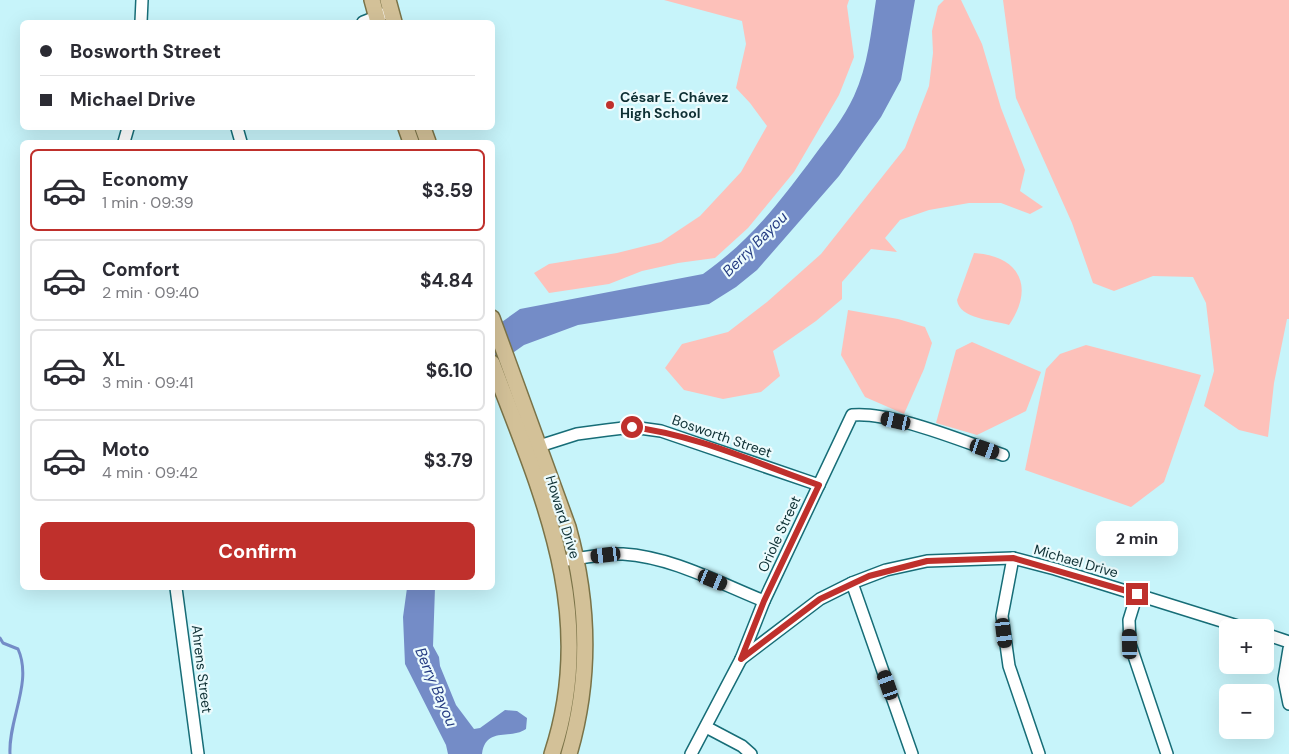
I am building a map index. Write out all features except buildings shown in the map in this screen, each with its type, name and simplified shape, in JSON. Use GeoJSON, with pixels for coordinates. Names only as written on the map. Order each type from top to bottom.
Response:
{"type":"FeatureCollection","features":[{"type":"Feature","properties":{"kind":"main road"},"geometry":{"type":"LineString","coordinates":[[372,0],[382,16]]}},
{"type":"Feature","properties":{"kind":"main road","name":"Howard Drive"},"geometry":{"type":"LineString","coordinates":[[495,326],[540,446],[577,559],[586,641],[585,672],[569,754]]}},
{"type":"Feature","properties":{"kind":"main road","name":"Howard Drive"},"geometry":{"type":"LineString","coordinates":[[495,370],[549,515],[562,561],[570,626],[569,671],[564,709],[552,754]]}},
{"type":"Feature","properties":{"kind":"main road"},"geometry":{"type":"LineString","coordinates":[[569,671],[585,672]]}},
{"type":"Feature","properties":{"kind":"street"},"geometry":{"type":"LineString","coordinates":[[141,20],[142,0]]}},
{"type":"Feature","properties":{"kind":"street","name":"Oriole Street"},"geometry":{"type":"LineString","coordinates":[[691,754],[741,659],[764,601],[852,414],[863,413],[913,425],[1003,455]]}},
{"type":"Feature","properties":{"kind":"street","name":"Bosworth Street"},"geometry":{"type":"LineString","coordinates":[[525,451],[577,434],[632,427],[662,431],[819,485]]}},
{"type":"Feature","properties":{"kind":"street"},"geometry":{"type":"LineString","coordinates":[[562,561],[620,554],[639,556],[678,566],[764,601]]}},
{"type":"Feature","properties":{"kind":"street"},"geometry":{"type":"LineString","coordinates":[[1013,558],[1002,616],[1008,666],[1039,754]]}},
{"type":"Feature","properties":{"kind":"street","name":"Michael Drive"},"geometry":{"type":"LineString","coordinates":[[741,659],[820,599],[852,583],[886,570],[927,561],[1013,558],[1219,620]]}},
{"type":"Feature","properties":{"kind":"street"},"geometry":{"type":"LineString","coordinates":[[852,583],[912,754]]}},
{"type":"Feature","properties":{"kind":"street","name":"Ahrens Street"},"geometry":{"type":"LineString","coordinates":[[176,590],[198,754]]}},
{"type":"Feature","properties":{"kind":"street"},"geometry":{"type":"LineString","coordinates":[[1137,594],[1129,620],[1130,644],[1167,754]]}},
{"type":"Feature","properties":{"kind":"street"},"geometry":{"type":"LineString","coordinates":[[1274,637],[1289,642]]}},
{"type":"Feature","properties":{"kind":"street"},"geometry":{"type":"LineString","coordinates":[[1289,649],[1284,679],[1289,704]]}},
{"type":"Feature","properties":{"kind":"street"},"geometry":{"type":"LineString","coordinates":[[706,727],[742,746],[751,754]]}},
{"type":"Feature","properties":{"kind":"shaded area"},"geometry":{"type":"Polygon","coordinates":[[[664,0],[849,0],[847,6],[854,57],[839,95],[794,172],[748,228],[715,258],[678,263],[642,271],[609,284],[549,293],[534,273],[549,264],[617,253],[661,242],[700,216],[741,172],[767,126],[736,88],[746,44],[742,21],[664,0]]]}},
{"type":"Feature","properties":{"kind":"shaded area"},"geometry":{"type":"Polygon","coordinates":[[[944,0],[961,0],[982,44],[1001,108],[1025,170],[1020,191],[1043,207],[1030,214],[1001,203],[969,203],[929,210],[900,220],[885,238],[897,252],[871,249],[842,282],[842,299],[816,321],[773,351],[780,376],[761,392],[723,399],[684,390],[665,368],[682,344],[728,332],[767,302],[821,254],[905,148],[929,86],[933,53],[932,31],[938,6],[944,0]]]}},
{"type":"Feature","properties":{"kind":"shaded area"},"geometry":{"type":"Polygon","coordinates":[[[1003,0],[1289,0],[1289,319],[1287,319],[1274,383],[1268,437],[1239,430],[1204,406],[1214,371],[1206,303],[1193,277],[1153,276],[1114,291],[1093,283],[1072,223],[1016,98],[1003,0]]]}},
{"type":"Feature","properties":{"kind":"shaded area"},"geometry":{"type":"Polygon","coordinates":[[[974,253],[990,255],[1003,260],[1012,267],[1018,276],[1021,286],[1021,298],[1017,311],[1009,325],[970,315],[959,306],[957,300],[974,253]]]}},
{"type":"Feature","properties":{"kind":"shaded area"},"geometry":{"type":"Polygon","coordinates":[[[848,310],[898,319],[925,327],[932,343],[924,369],[904,414],[865,397],[841,355],[848,310]]]}},
{"type":"Feature","properties":{"kind":"shaded area"},"geometry":{"type":"Polygon","coordinates":[[[972,342],[1041,372],[1026,411],[977,435],[936,423],[956,350],[972,342]]]}},
{"type":"Feature","properties":{"kind":"shaded area"},"geometry":{"type":"Polygon","coordinates":[[[1086,345],[1201,375],[1164,482],[1131,507],[1025,470],[1046,369],[1060,354],[1086,345]]]}},
{"type":"Feature","properties":{"kind":"water","name":"Berry Bayou"},"geometry":{"type":"Polygon","coordinates":[[[876,0],[915,0],[901,80],[881,117],[839,176],[757,270],[736,287],[709,304],[578,325],[524,345],[495,366],[495,327],[520,309],[703,274],[736,248],[789,189],[846,112],[863,73],[871,37],[876,0]]]}},
{"type":"Feature","properties":{"kind":"water","name":"Berry Bayou"},"geometry":{"type":"Polygon","coordinates":[[[407,590],[435,590],[433,646],[439,657],[440,666],[456,705],[474,729],[480,728],[505,710],[517,711],[527,718],[526,729],[513,734],[493,737],[484,745],[482,754],[448,754],[446,745],[405,664],[403,617],[407,590]]]}},
{"type":"Feature","properties":{"kind":"waterway"},"geometry":{"type":"LineString","coordinates":[[0,638],[3,643],[18,649],[22,662],[22,688],[10,741],[10,754]]}},
{"type":"Feature","properties":{"kind":"place","name":"César E. Chávez High School"},"geometry":{"type":"Point","coordinates":[610,105]}},
{"type":"Feature","properties":{"kind":"route"},"geometry":{"type":"LineString","coordinates":[[632,427],[662,431],[687,438],[819,485],[764,601],[741,659],[820,599],[869,576],[886,570],[927,561],[1013,558],[1137,594]]}}]}
